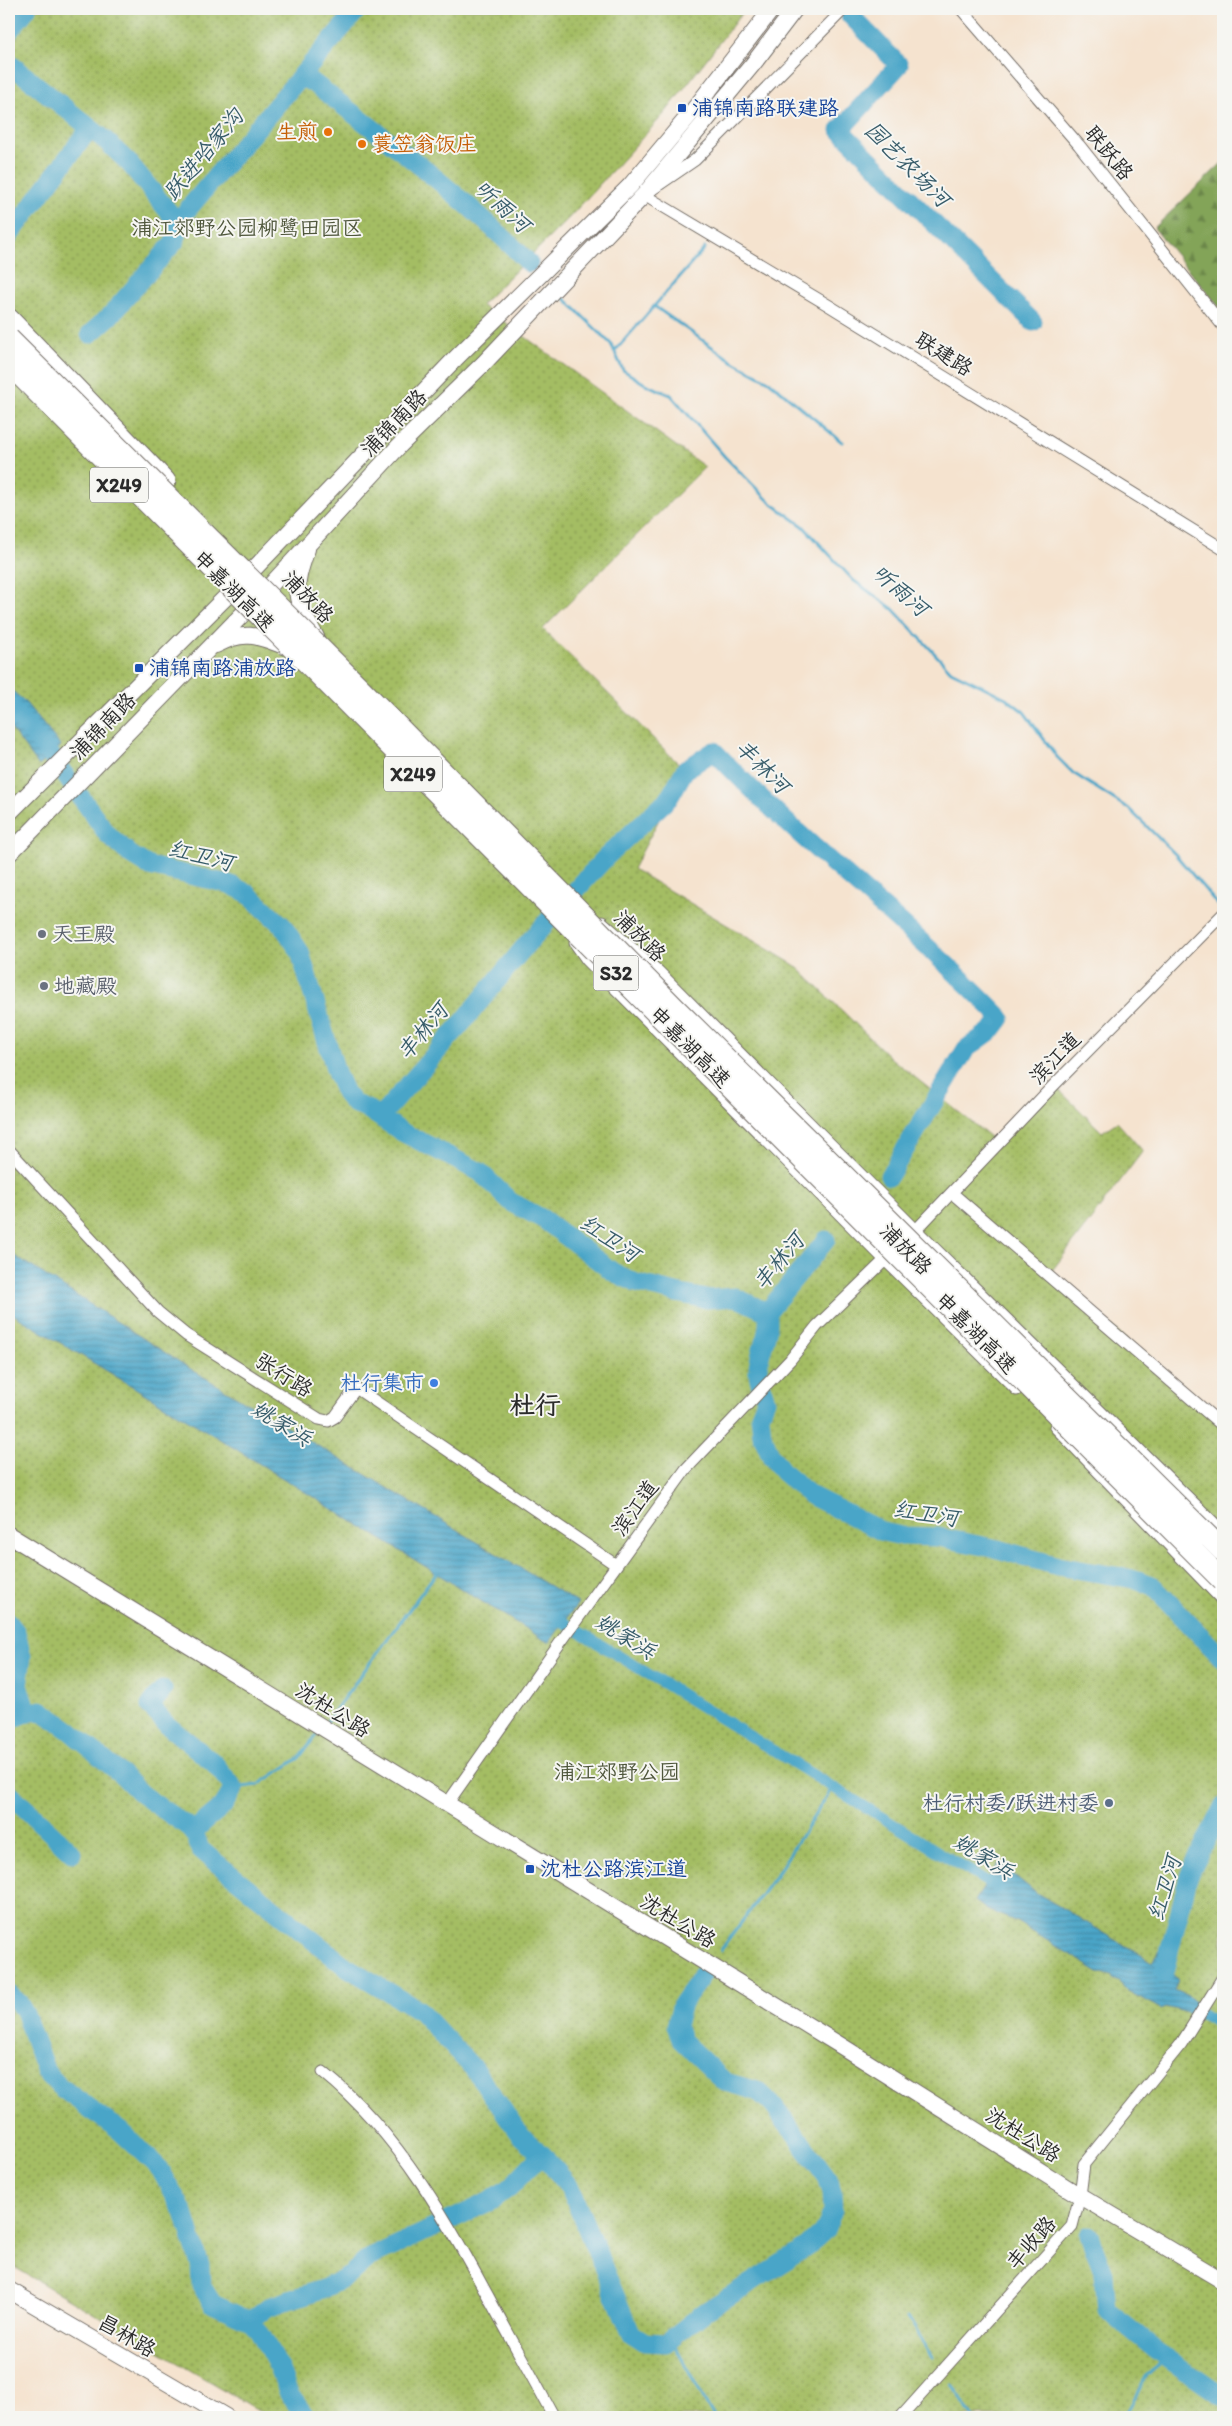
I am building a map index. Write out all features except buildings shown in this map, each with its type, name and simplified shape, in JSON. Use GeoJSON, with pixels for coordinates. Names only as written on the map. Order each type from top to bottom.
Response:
{"type":"FeatureCollection","features":[{"type":"Feature","properties":{"kind":"highway","name":"申嘉湖高速"},"geometry":{"type":"LineString","coordinates":[[9,339],[359,687],[675,1008],[1223,1551]]}},
{"type":"Feature","properties":{"kind":"highway","name":"申嘉湖高速"},"geometry":{"type":"LineString","coordinates":[[9,364],[1223,1581]]}},
{"type":"Feature","properties":{"kind":"main road","name":"浦锦南路"},"geometry":{"type":"LineString","coordinates":[[9,814],[64,756],[131,693],[252,570],[452,362],[630,186],[692,112],[772,9]]}},
{"type":"Feature","properties":{"kind":"main road","name":"浦锦南路"},"geometry":{"type":"LineString","coordinates":[[9,854],[268,588],[400,445],[498,349],[644,195],[753,64],[796,9]]}},
{"type":"Feature","properties":{"kind":"main road","name":"浦放路"},"geometry":{"type":"LineString","coordinates":[[9,318],[268,588],[558,885],[1223,1547]]}},
{"type":"Feature","properties":{"kind":"main road","name":"浦放路"},"geometry":{"type":"LineString","coordinates":[[9,378],[284,646],[1223,1585]]}},
{"type":"Feature","properties":{"kind":"main road"},"geometry":{"type":"LineString","coordinates":[[312,540],[299,572],[296,590],[302,613],[316,637]]}},
{"type":"Feature","properties":{"kind":"main road"},"geometry":{"type":"LineString","coordinates":[[209,648],[227,638],[248,634],[284,646]]}},
{"type":"Feature","properties":{"kind":"main road","name":"沈杜公路"},"geometry":{"type":"LineString","coordinates":[[9,1536],[835,2042],[1080,2196],[1223,2281]]}},
{"type":"Feature","properties":{"kind":"main road","name":"昌林路"},"geometry":{"type":"LineString","coordinates":[[9,2290],[226,2417]]}},
{"type":"Feature","properties":{"kind":"main road","name":"昌林路"},"geometry":{"type":"LineString","coordinates":[[9,2300],[207,2417]]}},
{"type":"Feature","properties":{"kind":"street"},"geometry":{"type":"LineString","coordinates":[[644,195],[695,160],[844,9]]}},
{"type":"Feature","properties":{"kind":"street","name":"联跃路"},"geometry":{"type":"LineString","coordinates":[[961,9],[1079,145],[1223,326]]}},
{"type":"Feature","properties":{"kind":"street","name":"联建路"},"geometry":{"type":"LineString","coordinates":[[644,195],[828,305],[1223,548]]}},
{"type":"Feature","properties":{"kind":"street","name":"浦放路"},"geometry":{"type":"LineString","coordinates":[[576,903],[616,932],[659,972],[916,1230],[1223,1532]]}},
{"type":"Feature","properties":{"kind":"street","name":"滨江道"},"geometry":{"type":"LineString","coordinates":[[916,1230],[1054,1085],[1223,914]]}},
{"type":"Feature","properties":{"kind":"street","name":"浦放路"},"geometry":{"type":"LineString","coordinates":[[560,922],[588,960],[885,1260],[1040,1412],[1223,1601]]}},
{"type":"Feature","properties":{"kind":"street","name":"张行路"},"geometry":{"type":"LineString","coordinates":[[9,1150],[158,1312],[186,1335],[319,1419],[328,1421],[335,1417],[356,1388],[616,1565]]}},
{"type":"Feature","properties":{"kind":"street"},"geometry":{"type":"LineString","coordinates":[[952,1192],[1223,1426]]}},
{"type":"Feature","properties":{"kind":"street","name":"滨江道"},"geometry":{"type":"LineString","coordinates":[[447,1804],[587,1605],[686,1469],[837,1305],[885,1260]]}},
{"type":"Feature","properties":{"kind":"street","name":"丰收路"},"geometry":{"type":"LineString","coordinates":[[901,2417],[1072,2226],[1080,2196],[1084,2164],[1181,2044],[1223,1976]]}},
{"type":"Feature","properties":{"kind":"street"},"geometry":{"type":"LineString","coordinates":[[323,2072],[350,2094],[386,2133],[423,2184],[453,2231],[554,2417]]}},
{"type":"Feature","properties":{"kind":"green space","name":"浦江郊野公园"},"geometry":{"type":"Polygon","coordinates":[[[9,9],[745,9],[665,113],[567,220],[481,305],[705,467],[543,629],[685,770],[633,869],[796,966],[892,1059],[999,1144],[1054,1085],[1102,1132],[1117,1122],[1143,1151],[1051,1272],[1223,1427],[1223,2417],[270,2417],[9,2264],[9,9]]]}},
{"type":"Feature","properties":{"kind":"green space"},"geometry":{"type":"Polygon","coordinates":[[[1223,162],[1223,312],[1154,228],[1223,162]]]}},
{"type":"Feature","properties":{"kind":"water"},"geometry":{"type":"Polygon","coordinates":[[[9,688],[25,702],[61,746],[39,766],[9,726],[9,688]]]}},
{"type":"Feature","properties":{"kind":"water"},"geometry":{"type":"Polygon","coordinates":[[[9,1252],[189,1368],[578,1603],[549,1643],[213,1435],[9,1312],[9,1252]]]}},
{"type":"Feature","properties":{"kind":"water"},"geometry":{"type":"Polygon","coordinates":[[[999,1863],[1035,1892],[1153,1962],[1164,1944],[1178,1950],[1171,1973],[1179,1980],[1175,1990],[1188,1996],[1199,2005],[1194,2015],[1166,2007],[1161,2009],[1124,1989],[1120,1982],[1113,1979],[1112,1976],[1099,1972],[1015,1921],[987,1910],[975,1901],[999,1863]]]}},
{"type":"Feature","properties":{"kind":"waterway"},"geometry":{"type":"LineString","coordinates":[[9,31],[27,9]]}},
{"type":"Feature","properties":{"kind":"waterway","name":"跃进哈家沟"},"geometry":{"type":"LineString","coordinates":[[9,63],[105,140],[130,164],[177,222],[358,9]]}},
{"type":"Feature","properties":{"kind":"waterway","name":"园艺农场河"},"geometry":{"type":"LineString","coordinates":[[850,15],[899,65],[840,130],[1033,322]]}},
{"type":"Feature","properties":{"kind":"waterway","name":"听雨河"},"geometry":{"type":"LineString","coordinates":[[301,76],[315,84],[452,192],[529,263]]}},
{"type":"Feature","properties":{"kind":"waterway","name":"跃进哈家沟"},"geometry":{"type":"LineString","coordinates":[[9,236],[90,128]]}},
{"type":"Feature","properties":{"kind":"waterway"},"geometry":{"type":"LineString","coordinates":[[90,334],[109,317],[176,240],[177,222]]}},
{"type":"Feature","properties":{"kind":"waterway"},"geometry":{"type":"LineString","coordinates":[[614,352],[705,248]]}},
{"type":"Feature","properties":{"kind":"waterway","name":"听雨河"},"geometry":{"type":"LineString","coordinates":[[562,296],[611,344],[623,370],[645,384],[671,395],[725,457],[771,503],[803,526],[853,580],[893,609],[951,671],[1006,698],[1024,712],[1057,757],[1073,773],[1129,809],[1175,854],[1219,906]]}},
{"type":"Feature","properties":{"kind":"waterway"},"geometry":{"type":"LineString","coordinates":[[654,306],[732,361],[769,381],[842,442]]}},
{"type":"Feature","properties":{"kind":"waterway","name":"红卫河"},"geometry":{"type":"LineString","coordinates":[[9,705],[50,754],[108,835],[131,855],[149,866],[229,884],[247,893],[283,926],[300,952],[337,1075],[345,1093],[353,1103],[369,1110],[402,1132],[480,1172],[511,1202],[543,1219],[613,1272],[636,1283],[676,1293],[707,1299],[735,1297],[767,1312],[767,1334],[758,1369],[759,1381],[766,1400],[760,1415],[762,1435],[771,1456],[783,1472],[810,1495],[883,1532],[902,1536],[938,1537],[998,1549],[1058,1566],[1139,1580],[1153,1586],[1223,1659]]}},
{"type":"Feature","properties":{"kind":"waterway","name":"丰林河"},"geometry":{"type":"LineString","coordinates":[[380,1117],[463,1022],[526,945],[606,857],[669,798],[685,770],[714,751],[784,820],[930,950],[1001,1018],[992,1030],[966,1049],[889,1176]]}},
{"type":"Feature","properties":{"kind":"waterway","name":"丰林河"},"geometry":{"type":"LineString","coordinates":[[767,1312],[826,1240]]}},
{"type":"Feature","properties":{"kind":"waterway"},"geometry":{"type":"LineString","coordinates":[[325,1724],[436,1573]]}},
{"type":"Feature","properties":{"kind":"waterway","name":"姚家浜"},"geometry":{"type":"LineString","coordinates":[[552,1615],[999,1889]]}},
{"type":"Feature","properties":{"kind":"waterway"},"geometry":{"type":"LineString","coordinates":[[9,1623],[16,1632],[22,1657],[18,1686],[29,1713]]}},
{"type":"Feature","properties":{"kind":"waterway"},"geometry":{"type":"LineString","coordinates":[[163,1690],[150,1706],[167,1725],[214,1763],[234,1788],[223,1806],[192,1832]]}},
{"type":"Feature","properties":{"kind":"waterway"},"geometry":{"type":"LineString","coordinates":[[9,1721],[24,1714],[41,1710],[70,1731],[123,1776],[141,1794],[187,1826],[196,1837],[200,1849],[345,1966],[419,2010],[474,2069],[522,2137],[542,2154],[569,2186],[631,2333],[645,2342],[666,2343],[706,2311],[807,2247],[826,2229],[833,2210],[832,2192],[827,2177],[773,2105],[758,2091],[725,2082],[682,2041],[676,2026],[682,2003],[705,1971]]}},
{"type":"Feature","properties":{"kind":"waterway"},"geometry":{"type":"LineString","coordinates":[[234,1788],[258,1785],[299,1758],[319,1731]]}},
{"type":"Feature","properties":{"kind":"waterway"},"geometry":{"type":"LineString","coordinates":[[721,1950],[776,1875],[833,1787]]}},
{"type":"Feature","properties":{"kind":"waterway"},"geometry":{"type":"LineString","coordinates":[[9,1793],[72,1853]]}},
{"type":"Feature","properties":{"kind":"waterway","name":"红卫河"},"geometry":{"type":"LineString","coordinates":[[1164,1972],[1189,1875],[1223,1807]]}},
{"type":"Feature","properties":{"kind":"waterway"},"geometry":{"type":"LineString","coordinates":[[9,1994],[18,2002],[25,2014],[46,2072],[59,2086],[120,2131],[160,2169],[184,2213],[200,2265],[201,2285],[213,2304],[250,2321],[259,2331],[279,2368],[289,2394],[306,2417]]}},
{"type":"Feature","properties":{"kind":"waterway","name":"姚家浜"},"geometry":{"type":"LineString","coordinates":[[1194,2009],[1223,2027]]}},
{"type":"Feature","properties":{"kind":"waterway"},"geometry":{"type":"LineString","coordinates":[[250,2321],[268,2307],[325,2288],[351,2274],[369,2258],[491,2201],[510,2187],[542,2154]]}},
{"type":"Feature","properties":{"kind":"waterway"},"geometry":{"type":"LineString","coordinates":[[1089,2235],[1104,2274],[1107,2310],[1157,2351],[1223,2397]]}},
{"type":"Feature","properties":{"kind":"waterway"},"geometry":{"type":"LineString","coordinates":[[908,2317],[933,2358]]}},
{"type":"Feature","properties":{"kind":"waterway"},"geometry":{"type":"LineString","coordinates":[[671,2339],[714,2417]]}},
{"type":"Feature","properties":{"kind":"waterway"},"geometry":{"type":"LineString","coordinates":[[1124,2417],[1147,2375],[1168,2358]]}},
{"type":"Feature","properties":{"kind":"waterway"},"geometry":{"type":"LineString","coordinates":[[951,2384],[973,2417]]}},
{"type":"Feature","properties":{"kind":"place","name":"浦锦南路联建路"},"geometry":{"type":"Point","coordinates":[682,108]}},
{"type":"Feature","properties":{"kind":"place","name":"生煎"},"geometry":{"type":"Point","coordinates":[328,132]}},
{"type":"Feature","properties":{"kind":"place","name":"蓑笠翁饭庄"},"geometry":{"type":"Point","coordinates":[362,144]}},
{"type":"Feature","properties":{"kind":"place","name":"浦锦南路浦放路"},"geometry":{"type":"Point","coordinates":[139,668]}},
{"type":"Feature","properties":{"kind":"place","name":"天王殿"},"geometry":{"type":"Point","coordinates":[42,934]}},
{"type":"Feature","properties":{"kind":"place","name":"地藏殿"},"geometry":{"type":"Point","coordinates":[44,986]}},
{"type":"Feature","properties":{"kind":"place","name":"杜行集市"},"geometry":{"type":"Point","coordinates":[434,1383]}},
{"type":"Feature","properties":{"kind":"place","name":"杜行村委/跃进村委"},"geometry":{"type":"Point","coordinates":[1109,1803]}},
{"type":"Feature","properties":{"kind":"place","name":"沈杜公路滨江道"},"geometry":{"type":"Point","coordinates":[530,1869]}},
{"type":"Feature","properties":{"kind":"district","name":"杜行"},"geometry":{"type":"Point","coordinates":[535,1405]}},
{"type":"Feature","properties":{"kind":"park label","name":"浦江郊野公园柳鹭田园区"},"geometry":{"type":"Point","coordinates":[247,228]}}]}
